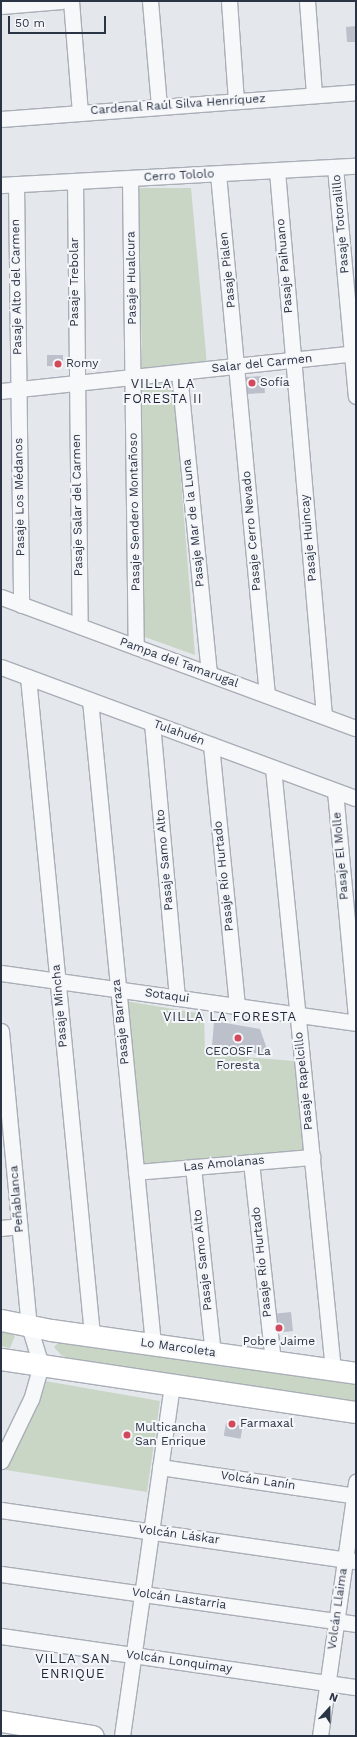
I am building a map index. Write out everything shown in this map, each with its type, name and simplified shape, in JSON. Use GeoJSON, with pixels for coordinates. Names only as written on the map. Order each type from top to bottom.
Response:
{"type":"FeatureCollection","features":[{"type":"Feature","properties":{"kind":"street"},"geometry":{"type":"LineString","coordinates":[[1,6],[62,1]]}},
{"type":"Feature","properties":{"kind":"street"},"geometry":{"type":"LineString","coordinates":[[71,1],[80,113]]}},
{"type":"Feature","properties":{"kind":"street"},"geometry":{"type":"LineString","coordinates":[[150,1],[159,107]]}},
{"type":"Feature","properties":{"kind":"street"},"geometry":{"type":"LineString","coordinates":[[229,1],[236,101]]}},
{"type":"Feature","properties":{"kind":"street"},"geometry":{"type":"LineString","coordinates":[[307,1],[314,95]]}},
{"type":"Feature","properties":{"kind":"street","name":"Cardenal Raúl Silva Henríquez"},"geometry":{"type":"LineString","coordinates":[[1,119],[356,92]]}},
{"type":"Feature","properties":{"kind":"street","name":"Cerro Tololo"},"geometry":{"type":"LineString","coordinates":[[1,185],[356,166]]}},
{"type":"Feature","properties":{"kind":"street","name":"Pasaje Totoralillo"},"geometry":{"type":"LineString","coordinates":[[336,167],[354,353],[356,396]]}},
{"type":"Feature","properties":{"kind":"street","name":"Pasaje Paihuano"},"geometry":{"type":"LineString","coordinates":[[277,170],[294,361]]}},
{"type":"Feature","properties":{"kind":"street","name":"Pasaje Pialen"},"geometry":{"type":"LineString","coordinates":[[218,174],[238,367]]}},
{"type":"Feature","properties":{"kind":"street","name":"Pasaje Hualcura"},"geometry":{"type":"LineString","coordinates":[[130,178],[133,378]]}},
{"type":"Feature","properties":{"kind":"street","name":"Pasaje Trebolar"},"geometry":{"type":"LineString","coordinates":[[75,181],[76,384]]}},
{"type":"Feature","properties":{"kind":"street","name":"Pasaje Alto del Carmen"},"geometry":{"type":"LineString","coordinates":[[16,184],[18,390]]}},
{"type":"Feature","properties":{"kind":"street","name":"Salar del Carmen"},"geometry":{"type":"LineString","coordinates":[[1,391],[294,361],[354,353]]}},
{"type":"Feature","properties":{"kind":"street","name":"Pasaje Huincay"},"geometry":{"type":"LineString","coordinates":[[294,361],[324,716]]}},
{"type":"Feature","properties":{"kind":"street","name":"Pasaje Cerro Nevado"},"geometry":{"type":"LineString","coordinates":[[238,367],[266,695]]}},
{"type":"Feature","properties":{"kind":"street","name":"Pasaje Mar de la Luna"},"geometry":{"type":"LineString","coordinates":[[179,373],[208,674]]}},
{"type":"Feature","properties":{"kind":"street","name":"Pasaje Sendero Montañoso"},"geometry":{"type":"LineString","coordinates":[[133,378],[136,647]]}},
{"type":"Feature","properties":{"kind":"street","name":"Pasaje Salar del Carmen"},"geometry":{"type":"LineString","coordinates":[[76,384],[80,626]]}},
{"type":"Feature","properties":{"kind":"street","name":"Pasaje Los Médanos"},"geometry":{"type":"LineString","coordinates":[[18,390],[21,605]]}},
{"type":"Feature","properties":{"kind":"street","name":"Pampa del Tamarugal"},"geometry":{"type":"LineString","coordinates":[[1,597],[356,728]]}},
{"type":"Feature","properties":{"kind":"street","name":"Tulahuén"},"geometry":{"type":"LineString","coordinates":[[1,667],[356,798]]}},
{"type":"Feature","properties":{"kind":"street","name":"Pasaje Mincha"},"geometry":{"type":"LineString","coordinates":[[28,677],[92,1335]]}},
{"type":"Feature","properties":{"kind":"street","name":"Pasaje Barraza"},"geometry":{"type":"LineString","coordinates":[[90,700],[152,1344]]}},
{"type":"Feature","properties":{"kind":"street","name":"Pasaje Samo Alto"},"geometry":{"type":"LineString","coordinates":[[152,723],[177,998]]}},
{"type":"Feature","properties":{"kind":"street","name":"Pasaje Río Hurtado"},"geometry":{"type":"LineString","coordinates":[[211,745],[237,1006]]}},
{"type":"Feature","properties":{"kind":"street","name":"Pasaje Rapelcillo"},"geometry":{"type":"LineString","coordinates":[[273,768],[333,1370]]}},
{"type":"Feature","properties":{"kind":"street","name":"Pasaje El Molle"},"geometry":{"type":"LineString","coordinates":[[335,790],[356,1016]]}},
{"type":"Feature","properties":{"kind":"street","name":"Sotaqui"},"geometry":{"type":"LineString","coordinates":[[1,973],[356,1023]]}},
{"type":"Feature","properties":{"kind":"street","name":"Peñablanca"},"geometry":{"type":"LineString","coordinates":[[1,1031],[4,1098],[29,1326],[41,1365]]}},
{"type":"Feature","properties":{"kind":"street","name":"Las Amolanas"},"geometry":{"type":"LineString","coordinates":[[136,1172],[312,1157]]}},
{"type":"Feature","properties":{"kind":"street","name":"Pasaje Río Hurtado"},"geometry":{"type":"LineString","coordinates":[[251,1162],[273,1361]]}},
{"type":"Feature","properties":{"kind":"street","name":"Pasaje Samo Alto"},"geometry":{"type":"LineString","coordinates":[[193,1167],[213,1353]]}},
{"type":"Feature","properties":{"kind":"street"},"geometry":{"type":"LineString","coordinates":[[1,1228],[19,1226]]}},
{"type":"Feature","properties":{"kind":"street","name":"Lo Marcoleta"},"geometry":{"type":"LineString","coordinates":[[1,1320],[29,1326],[356,1373]]}},
{"type":"Feature","properties":{"kind":"street"},"geometry":{"type":"LineString","coordinates":[[1,1359],[172,1386],[356,1412]]}},
{"type":"Feature","properties":{"kind":"street"},"geometry":{"type":"LineString","coordinates":[[1,1461],[31,1398],[41,1365]]}},
{"type":"Feature","properties":{"kind":"street"},"geometry":{"type":"LineString","coordinates":[[122,1736],[172,1386]]}},
{"type":"Feature","properties":{"kind":"street","name":"Volcán Lanín"},"geometry":{"type":"LineString","coordinates":[[160,1467],[355,1491]]}},
{"type":"Feature","properties":{"kind":"street","name":"Volcán Llaima"},"geometry":{"type":"LineString","coordinates":[[320,1736],[336,1621],[350,1560],[355,1491]]}},
{"type":"Feature","properties":{"kind":"street","name":"Volcán Láskar"},"geometry":{"type":"LineString","coordinates":[[1,1510],[350,1560]]}},
{"type":"Feature","properties":{"kind":"street","name":"Volcán Lastarria"},"geometry":{"type":"LineString","coordinates":[[1,1574],[356,1624]]}},
{"type":"Feature","properties":{"kind":"street","name":"Volcán Lonquimay"},"geometry":{"type":"LineString","coordinates":[[1,1636],[356,1687]]}},
{"type":"Feature","properties":{"kind":"street"},"geometry":{"type":"LineString","coordinates":[[1,1721],[94,1736]]}},
{"type":"Feature","properties":{"kind":"green space"},"geometry":{"type":"Polygon","coordinates":[[[139,188],[191,188],[207,365],[142,368],[139,188]]]}},
{"type":"Feature","properties":{"kind":"green space"},"geometry":{"type":"Polygon","coordinates":[[[173,382],[195,655],[142,636],[139,386],[173,382]]]}},
{"type":"Feature","properties":{"kind":"green space"},"geometry":{"type":"Polygon","coordinates":[[[125,1001],[204,1014],[205,1054],[294,1061],[304,1152],[142,1166],[125,1001]]]}},
{"type":"Feature","properties":{"kind":"green space"},"geometry":{"type":"Polygon","coordinates":[[[1,1329],[15,1336],[10,1348],[1,1346],[1,1329]]]}},
{"type":"Feature","properties":{"kind":"green space"},"geometry":{"type":"Polygon","coordinates":[[[59,1342],[102,1346],[356,1383],[356,1401],[75,1361],[61,1355],[54,1347],[59,1342]]]}},
{"type":"Feature","properties":{"kind":"green space"},"geometry":{"type":"Polygon","coordinates":[[[45,1381],[160,1401],[147,1492],[6,1470],[45,1381]]]}},
{"type":"Feature","properties":{"kind":"building"},"geometry":{"type":"Polygon","coordinates":[[[356,26],[356,42],[347,42],[346,27],[356,26]]]}},
{"type":"Feature","properties":{"kind":"building"},"geometry":{"type":"Polygon","coordinates":[[[47,355],[63,355],[63,366],[47,366],[47,355]]]}},
{"type":"Feature","properties":{"kind":"building"},"geometry":{"type":"Polygon","coordinates":[[[264,376],[265,393],[247,394],[246,377],[264,376]]]}},
{"type":"Feature","properties":{"kind":"building","name":"CECOSF La Foresta"},"geometry":{"type":"Polygon","coordinates":[[[214,1021],[260,1029],[269,1055],[212,1047],[214,1021]]]}},
{"type":"Feature","properties":{"kind":"building"},"geometry":{"type":"Polygon","coordinates":[[[291,1312],[293,1331],[274,1333],[272,1314],[291,1312]]]}},
{"type":"Feature","properties":{"kind":"building"},"geometry":{"type":"Polygon","coordinates":[[[226,1423],[243,1426],[240,1439],[224,1436],[226,1423]]]}},
{"type":"Feature","properties":{"kind":"place","name":"Romy"},"geometry":{"type":"Point","coordinates":[58,364]}},
{"type":"Feature","properties":{"kind":"place","name":"Sofía"},"geometry":{"type":"Point","coordinates":[252,383]}},
{"type":"Feature","properties":{"kind":"place","name":"CECOSF La Foresta"},"geometry":{"type":"Point","coordinates":[238,1038]}},
{"type":"Feature","properties":{"kind":"place","name":"Pobre Jaime"},"geometry":{"type":"Point","coordinates":[279,1328]}},
{"type":"Feature","properties":{"kind":"place","name":"Farmaxal"},"geometry":{"type":"Point","coordinates":[232,1424]}},
{"type":"Feature","properties":{"kind":"place","name":"Multicancha San Enrique"},"geometry":{"type":"Point","coordinates":[127,1435]}},
{"type":"Feature","properties":{"kind":"district","name":"VILLA LA FORESTA II"},"geometry":{"type":"Point","coordinates":[163,392]}},
{"type":"Feature","properties":{"kind":"district","name":"VILLA LA FORESTA"},"geometry":{"type":"Point","coordinates":[230,1017]}},
{"type":"Feature","properties":{"kind":"district","name":"VILLA SAN ENRIQUE"},"geometry":{"type":"Point","coordinates":[73,1668]}}]}
